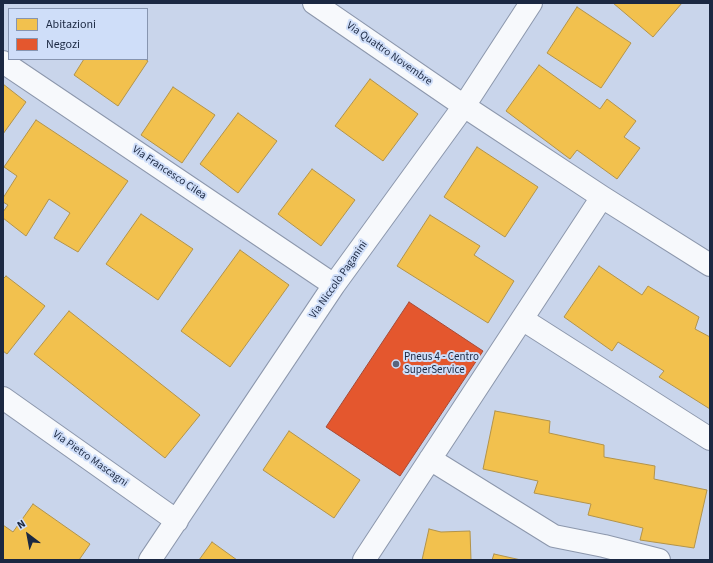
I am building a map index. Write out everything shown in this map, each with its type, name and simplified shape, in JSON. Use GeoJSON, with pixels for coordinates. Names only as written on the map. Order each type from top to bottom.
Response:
{"type":"FeatureCollection","features":[{"type":"Feature","properties":{"kind":"street","name":"Via Quattro Novembre"},"geometry":{"type":"LineString","coordinates":[[314,3],[464,106],[602,197],[710,265]]}},
{"type":"Feature","properties":{"kind":"street","name":"Via Niccolò Paganini"},"geometry":{"type":"LineString","coordinates":[[150,560],[334,285],[464,106],[531,3]]}},
{"type":"Feature","properties":{"kind":"street","name":"Via Francesco Cilea"},"geometry":{"type":"LineString","coordinates":[[3,62],[334,285]]}},
{"type":"Feature","properties":{"kind":"street"},"geometry":{"type":"LineString","coordinates":[[364,560],[602,197]]}},
{"type":"Feature","properties":{"kind":"street"},"geometry":{"type":"LineString","coordinates":[[522,319],[710,439]]}},
{"type":"Feature","properties":{"kind":"street","name":"Via Pietro Mascagni"},"geometry":{"type":"LineString","coordinates":[[3,398],[177,521]]}},
{"type":"Feature","properties":{"kind":"street"},"geometry":{"type":"LineString","coordinates":[[430,459],[554,536],[604,546],[659,560]]}},
{"type":"Feature","properties":{"kind":"building: Abitazioni"},"geometry":{"type":"Polygon","coordinates":[[[613,3],[682,3],[653,37],[613,3]]]}},
{"type":"Feature","properties":{"kind":"building: Abitazioni"},"geometry":{"type":"Polygon","coordinates":[[[577,7],[631,43],[601,88],[547,53],[577,7]]]}},
{"type":"Feature","properties":{"kind":"building: Abitazioni"},"geometry":{"type":"Polygon","coordinates":[[[83,60],[148,61],[118,106],[74,75],[83,60]]]}},
{"type":"Feature","properties":{"kind":"building: Abitazioni"},"geometry":{"type":"Polygon","coordinates":[[[539,65],[600,109],[607,99],[636,121],[624,137],[640,148],[617,179],[577,150],[570,159],[506,111],[539,65]]]}},
{"type":"Feature","properties":{"kind":"building: Abitazioni"},"geometry":{"type":"Polygon","coordinates":[[[370,79],[418,114],[383,161],[335,126],[370,79]]]}},
{"type":"Feature","properties":{"kind":"building: Abitazioni"},"geometry":{"type":"Polygon","coordinates":[[[3,84],[26,102],[3,134],[3,84]]]}},
{"type":"Feature","properties":{"kind":"building: Abitazioni"},"geometry":{"type":"Polygon","coordinates":[[[173,87],[215,115],[182,163],[141,135],[173,87]]]}},
{"type":"Feature","properties":{"kind":"building: Abitazioni"},"geometry":{"type":"Polygon","coordinates":[[[238,113],[277,141],[238,193],[200,164],[238,113]]]}},
{"type":"Feature","properties":{"kind":"building: Abitazioni"},"geometry":{"type":"Polygon","coordinates":[[[36,120],[128,181],[78,252],[54,238],[70,213],[49,199],[26,236],[3,218],[3,212],[8,205],[3,202],[3,198],[17,176],[4,167],[36,120]]]}},
{"type":"Feature","properties":{"kind":"building: Abitazioni"},"geometry":{"type":"Polygon","coordinates":[[[477,147],[538,187],[505,237],[444,197],[477,147]]]}},
{"type":"Feature","properties":{"kind":"building: Abitazioni"},"geometry":{"type":"Polygon","coordinates":[[[312,169],[355,200],[321,246],[278,214],[312,169]]]}},
{"type":"Feature","properties":{"kind":"building: Abitazioni"},"geometry":{"type":"Polygon","coordinates":[[[141,214],[193,249],[158,300],[106,264],[141,214]]]}},
{"type":"Feature","properties":{"kind":"building: Abitazioni"},"geometry":{"type":"Polygon","coordinates":[[[430,215],[480,246],[474,255],[514,281],[488,323],[397,266],[430,215]]]}},
{"type":"Feature","properties":{"kind":"building: Abitazioni"},"geometry":{"type":"Polygon","coordinates":[[[240,250],[289,285],[230,367],[181,331],[240,250]]]}},
{"type":"Feature","properties":{"kind":"building: Abitazioni"},"geometry":{"type":"Polygon","coordinates":[[[599,266],[642,295],[648,286],[699,317],[695,329],[710,337],[710,409],[659,377],[664,371],[618,342],[612,351],[564,317],[599,266]]]}},
{"type":"Feature","properties":{"kind":"building: Abitazioni"},"geometry":{"type":"Polygon","coordinates":[[[6,276],[45,306],[7,354],[3,351],[3,279],[6,276]]]}},
{"type":"Feature","properties":{"kind":"building: Abitazioni"},"geometry":{"type":"Polygon","coordinates":[[[69,311],[200,415],[165,458],[34,354],[69,311]]]}},
{"type":"Feature","properties":{"kind":"building: Abitazioni"},"geometry":{"type":"Polygon","coordinates":[[[495,411],[550,421],[549,433],[604,445],[604,457],[655,466],[654,479],[707,490],[694,548],[640,540],[643,528],[588,515],[591,504],[534,493],[538,481],[483,469],[495,411]]]}},
{"type":"Feature","properties":{"kind":"building: Abitazioni"},"geometry":{"type":"Polygon","coordinates":[[[289,431],[360,480],[334,518],[263,470],[289,431]]]}},
{"type":"Feature","properties":{"kind":"building: Abitazioni"},"geometry":{"type":"Polygon","coordinates":[[[33,504],[90,544],[79,560],[3,560],[3,525],[13,532],[33,504]]]}},
{"type":"Feature","properties":{"kind":"building: Abitazioni"},"geometry":{"type":"Polygon","coordinates":[[[429,529],[441,532],[470,531],[471,560],[422,560],[429,529]]]}},
{"type":"Feature","properties":{"kind":"building: Abitazioni"},"geometry":{"type":"Polygon","coordinates":[[[212,542],[237,560],[199,560],[212,542]]]}},
{"type":"Feature","properties":{"kind":"building: Abitazioni"},"geometry":{"type":"Polygon","coordinates":[[[494,554],[521,560],[492,560],[494,554]]]}},
{"type":"Feature","properties":{"kind":"building: Negozi"},"geometry":{"type":"Polygon","coordinates":[[[409,302],[483,351],[400,476],[326,427],[409,302]]]}},
{"type":"Feature","properties":{"kind":"place","name":"Pneus 4 - Centro SuperService"},"geometry":{"type":"Point","coordinates":[396,364]}}]}
